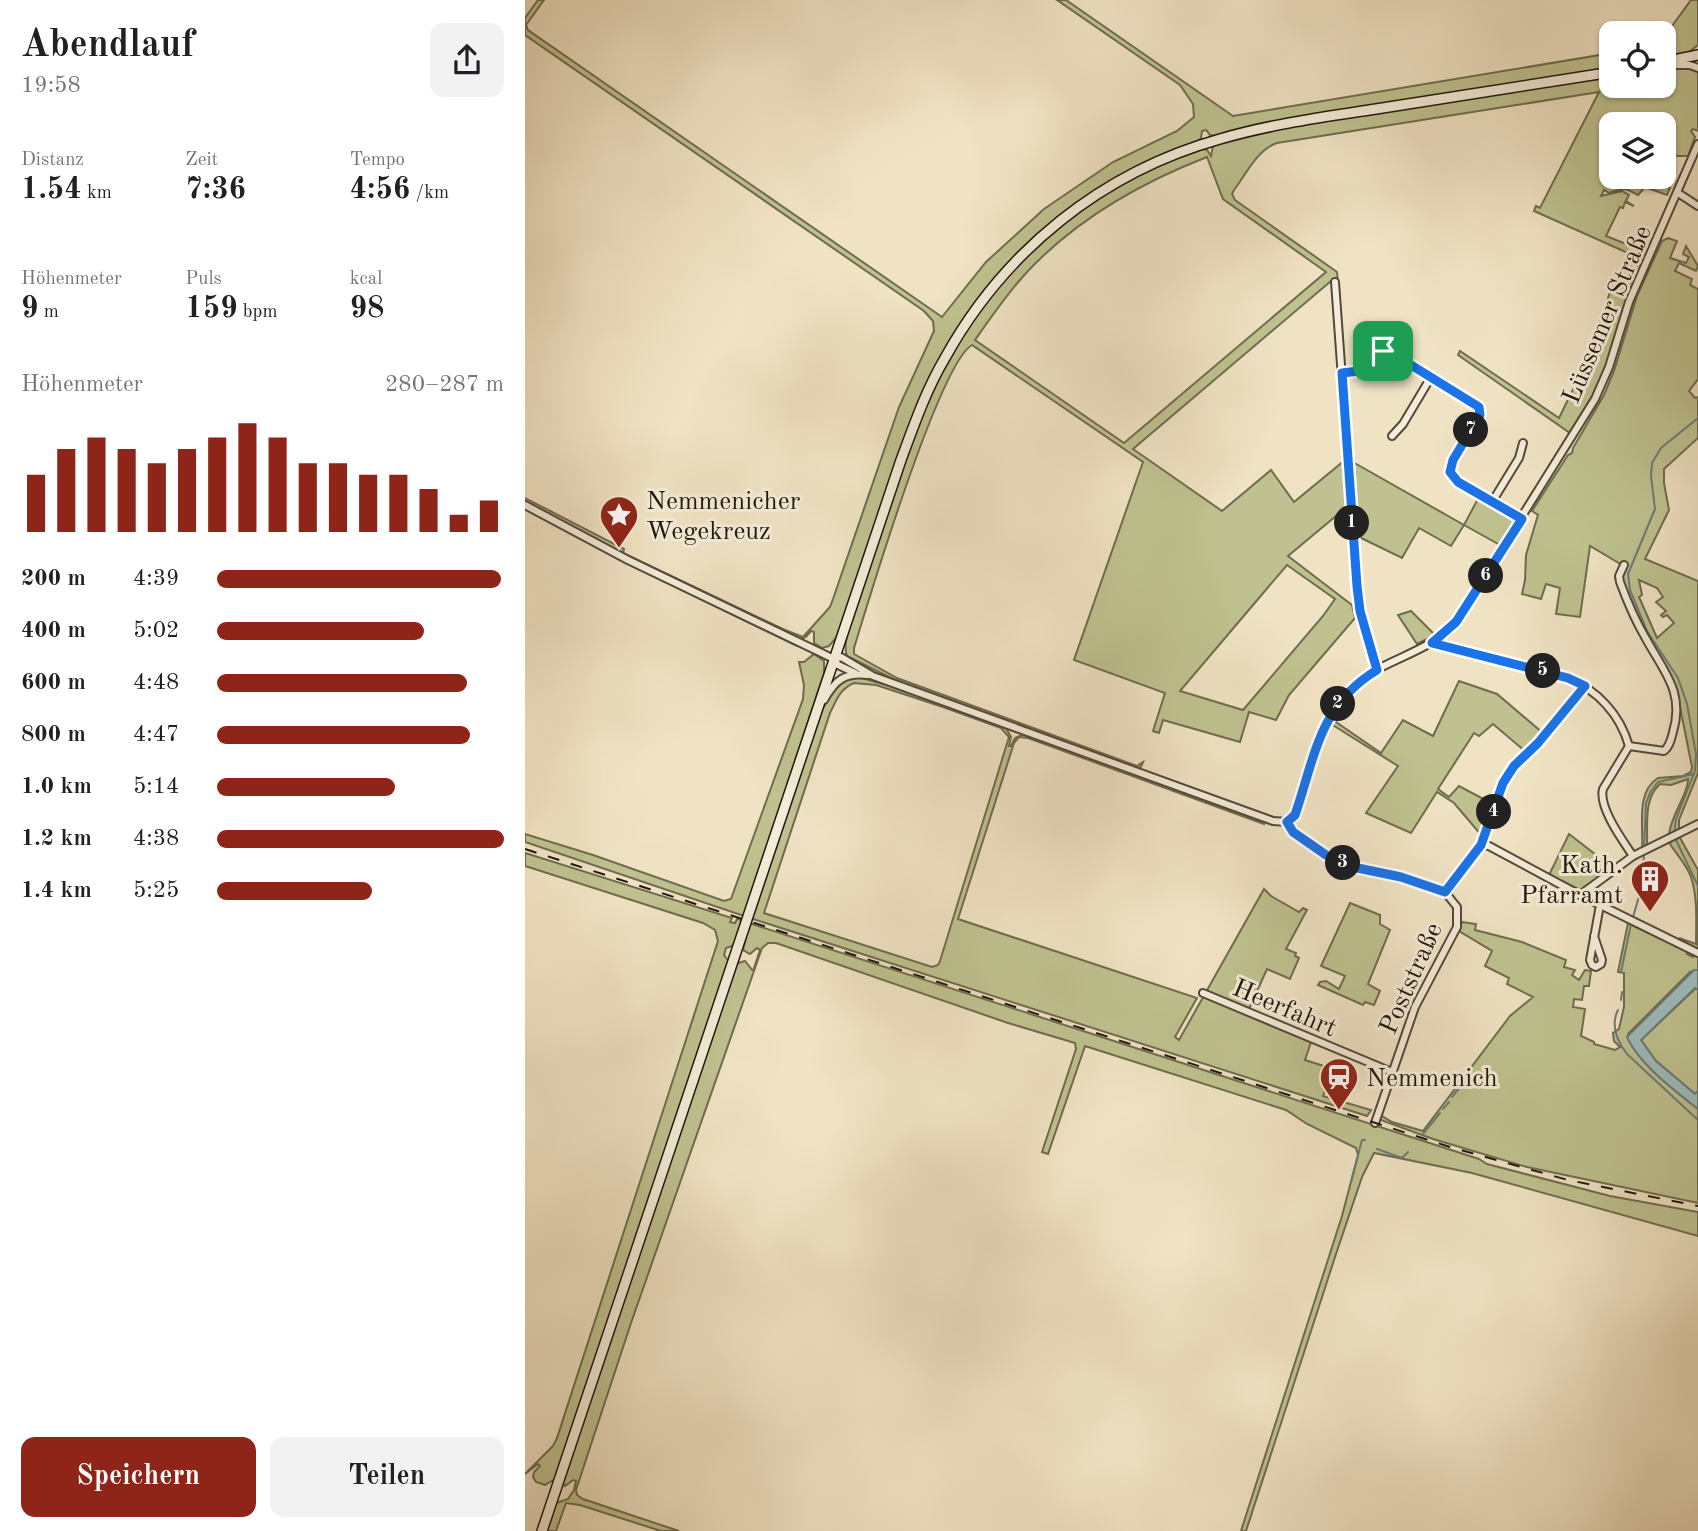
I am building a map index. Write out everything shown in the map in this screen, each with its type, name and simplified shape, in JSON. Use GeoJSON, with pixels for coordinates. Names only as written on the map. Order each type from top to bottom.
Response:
{"type":"FeatureCollection","features":[{"type":"Feature","properties":{"kind":"street"},"geometry":{"type":"LineString","coordinates":[[1676,61],[1698,55]]}},
{"type":"Feature","properties":{"kind":"street"},"geometry":{"type":"LineString","coordinates":[[1676,64],[1698,68]]}},
{"type":"Feature","properties":{"kind":"street"},"geometry":{"type":"LineString","coordinates":[[542,1531],[901,460],[943,359],[969,318],[991,288],[1023,253],[1069,213],[1099,192],[1174,154],[1231,136],[1292,122],[1599,74]]}},
{"type":"Feature","properties":{"kind":"street","name":"Lüssemer Straße"},"geometry":{"type":"LineString","coordinates":[[1287,822],[1295,815],[1318,738],[1328,719],[1350,690],[1377,670],[1432,643],[1456,622],[1522,519],[1600,389],[1629,302],[1698,144]]}},
{"type":"Feature","properties":{"kind":"street"},"geometry":{"type":"LineString","coordinates":[[1678,193],[1698,206]]}},
{"type":"Feature","properties":{"kind":"street"},"geometry":{"type":"LineString","coordinates":[[1335,282],[1357,586],[1360,611],[1377,670]]}},
{"type":"Feature","properties":{"kind":"street"},"geometry":{"type":"LineString","coordinates":[[1342,373],[1359,371],[1372,354],[1390,352],[1480,408],[1480,415],[1450,466],[1450,472],[1458,482],[1522,519]]}},
{"type":"Feature","properties":{"kind":"street"},"geometry":{"type":"LineString","coordinates":[[1392,436],[1403,424],[1431,377]]}},
{"type":"Feature","properties":{"kind":"street"},"geometry":{"type":"LineString","coordinates":[[1492,502],[1519,458],[1523,443]]}},
{"type":"Feature","properties":{"kind":"street"},"geometry":{"type":"LineString","coordinates":[[525,505],[628,560],[834,659],[843,668],[873,676]]}},
{"type":"Feature","properties":{"kind":"street"},"geometry":{"type":"LineString","coordinates":[[1624,565],[1619,576],[1620,582],[1644,635],[1671,682],[1676,696],[1677,716],[1668,748],[1664,751],[1629,746]]}},
{"type":"Feature","properties":{"kind":"street"},"geometry":{"type":"LineString","coordinates":[[1432,643],[1568,678],[1585,686],[1607,705],[1629,746]]}},
{"type":"Feature","properties":{"kind":"street"},"geometry":{"type":"LineString","coordinates":[[834,659],[841,657],[873,676],[1273,821],[1287,822],[1293,832],[1326,855],[1353,867],[1401,877],[1445,892],[1481,845],[1503,783],[1514,766],[1538,743],[1585,686]]}},
{"type":"Feature","properties":{"kind":"street"},"geometry":{"type":"LineString","coordinates":[[815,715],[836,681],[848,675],[859,674]]}},
{"type":"Feature","properties":{"kind":"street"},"geometry":{"type":"LineString","coordinates":[[1629,746],[1602,793],[1613,824],[1633,856]]}},
{"type":"Feature","properties":{"kind":"street"},"geometry":{"type":"LineString","coordinates":[[1580,895],[1633,856],[1698,824]]}},
{"type":"Feature","properties":{"kind":"street"},"geometry":{"type":"LineString","coordinates":[[1481,845],[1492,847],[1580,895],[1698,953]]}},
{"type":"Feature","properties":{"kind":"street","name":"Poststraße"},"geometry":{"type":"LineString","coordinates":[[1375,1124],[1415,1007],[1457,924],[1456,905],[1445,892]]}},
{"type":"Feature","properties":{"kind":"street"},"geometry":{"type":"LineString","coordinates":[[1594,936],[1600,905]]}},
{"type":"Feature","properties":{"kind":"street","name":"Heerfahrt"},"geometry":{"type":"LineString","coordinates":[[1203,993],[1392,1072]]}},
{"type":"Feature","properties":{"kind":"green space"},"geometry":{"type":"Polygon","coordinates":[[[538,0],[544,0],[526,25],[528,30],[942,317],[986,262],[1044,209],[1113,162],[1177,131],[1194,117],[1193,104],[1180,85],[1057,0],[1066,0],[1233,116],[1599,55],[1599,70],[1217,136],[1210,135],[1206,130],[1202,131],[1201,138],[1196,143],[1156,159],[1018,254],[983,293],[939,361],[836,638],[829,646],[822,648],[814,643],[814,632],[811,631],[806,637],[800,639],[797,646],[623,561],[525,508],[525,498],[624,549],[623,553],[803,637],[830,607],[899,407],[934,331],[933,321],[924,311],[525,35],[525,18],[538,0]]]}},
{"type":"Feature","properties":{"kind":"green space"},"geometry":{"type":"Polygon","coordinates":[[[1691,0],[1698,0],[1698,45],[1689,52],[1676,55],[1676,21],[1691,0]]]}},
{"type":"Feature","properties":{"kind":"green space"},"geometry":{"type":"Polygon","coordinates":[[[1676,68],[1698,71],[1698,131],[1691,131],[1695,137],[1688,156],[1676,155],[1676,112],[1599,112],[1599,189],[1622,189],[1609,193],[1604,190],[1601,196],[1622,191],[1629,195],[1626,201],[1634,206],[1625,202],[1623,208],[1620,207],[1606,236],[1648,251],[1629,296],[1596,391],[1570,433],[1458,355],[1460,351],[1559,418],[1589,357],[1610,292],[1628,253],[1534,211],[1536,206],[1540,208],[1599,92],[1599,98],[1676,98],[1676,68]]]}},
{"type":"Feature","properties":{"kind":"green space"},"geometry":{"type":"Polygon","coordinates":[[[1599,77],[1599,92],[1277,143],[1258,156],[1234,190],[1232,194],[1235,200],[1337,272],[1338,282],[1331,281],[1133,449],[1222,511],[1271,470],[1294,502],[1345,460],[1348,506],[1288,556],[1352,605],[1355,618],[1289,695],[1276,720],[1249,712],[1240,742],[1163,720],[1159,733],[1153,731],[1165,693],[1074,660],[1143,462],[972,345],[958,361],[924,436],[889,536],[854,654],[897,678],[1137,766],[1143,762],[1141,767],[1136,768],[897,681],[847,656],[847,635],[855,604],[926,405],[965,329],[1004,278],[1050,233],[1075,213],[1137,175],[1202,149],[1207,150],[1211,156],[1213,146],[1217,143],[1285,127],[1599,77]],[[1207,157],[1158,178],[1111,204],[1047,252],[1000,304],[975,340],[1124,443],[1326,272],[1223,199],[1207,157]],[[1287,565],[1180,691],[1243,710],[1335,599],[1287,565]]]}},
{"type":"Feature","properties":{"kind":"green space"},"geometry":{"type":"Polygon","coordinates":[[[1622,189],[1643,189],[1638,195],[1622,189]]]}},
{"type":"Feature","properties":{"kind":"green space"},"geometry":{"type":"Polygon","coordinates":[[[1650,189],[1670,189],[1667,195],[1650,189]]]}},
{"type":"Feature","properties":{"kind":"green space"},"geometry":{"type":"Polygon","coordinates":[[[1668,238],[1677,241],[1670,258],[1686,263],[1689,257],[1683,254],[1686,246],[1698,266],[1696,271],[1679,263],[1675,271],[1692,279],[1690,285],[1698,289],[1698,379],[1689,391],[1695,398],[1698,397],[1698,438],[1664,469],[1669,510],[1645,559],[1698,581],[1698,773],[1679,820],[1679,829],[1669,834],[1688,779],[1671,785],[1660,784],[1655,790],[1647,813],[1647,847],[1642,850],[1642,811],[1646,792],[1658,778],[1683,776],[1691,772],[1692,767],[1677,692],[1642,638],[1615,577],[1622,565],[1590,546],[1580,617],[1556,614],[1560,588],[1546,584],[1541,599],[1522,594],[1526,555],[1538,515],[1532,511],[1568,455],[1572,453],[1604,395],[1637,296],[1662,241],[1668,238]],[[1639,580],[1642,595],[1639,597],[1657,638],[1674,623],[1667,615],[1661,615],[1666,611],[1656,602],[1663,597],[1657,588],[1639,580]]]}},
{"type":"Feature","properties":{"kind":"green space"},"geometry":{"type":"Polygon","coordinates":[[[1351,461],[1464,525],[1451,546],[1419,528],[1402,558],[1355,535],[1349,464],[1351,461]]]}},
{"type":"Feature","properties":{"kind":"green space"},"geometry":{"type":"Polygon","coordinates":[[[1479,497],[1516,519],[1500,545],[1464,525],[1479,497]]]}},
{"type":"Feature","properties":{"kind":"green space"},"geometry":{"type":"Polygon","coordinates":[[[1411,611],[1435,635],[1417,644],[1398,615],[1411,611]]]}},
{"type":"Feature","properties":{"kind":"green space"},"geometry":{"type":"Polygon","coordinates":[[[814,654],[824,661],[824,673],[744,916],[525,842],[525,834],[724,901],[731,899],[803,699],[804,685],[799,662],[804,662],[814,654]]]}},
{"type":"Feature","properties":{"kind":"green space"},"geometry":{"type":"Polygon","coordinates":[[[858,677],[901,689],[1006,728],[1011,737],[1009,746],[1015,738],[1024,734],[1264,822],[1019,737],[1014,743],[958,919],[1197,998],[1175,1037],[1179,1040],[1264,889],[1299,912],[1303,908],[1307,910],[1286,949],[1296,953],[1295,956],[1299,958],[1290,979],[1267,969],[1249,1009],[1275,1020],[1274,1026],[1311,1042],[1305,1060],[1333,1069],[1323,1096],[1371,1110],[1367,1116],[750,918],[817,720],[833,689],[842,680],[858,677]],[[849,685],[842,691],[830,713],[764,913],[932,967],[940,961],[1009,737],[1001,728],[876,685],[849,685]]]}},
{"type":"Feature","properties":{"kind":"green space"},"geometry":{"type":"Polygon","coordinates":[[[1459,681],[1497,694],[1543,733],[1526,752],[1493,724],[1479,736],[1474,733],[1438,789],[1449,797],[1459,786],[1493,804],[1482,836],[1454,803],[1437,792],[1411,833],[1366,813],[1398,766],[1331,724],[1333,720],[1381,753],[1403,720],[1433,736],[1459,681]]]}},
{"type":"Feature","properties":{"kind":"green space"},"geometry":{"type":"Polygon","coordinates":[[[1569,834],[1600,858],[1609,872],[1580,890],[1549,875],[1569,834]]]}},
{"type":"Feature","properties":{"kind":"green space"},"geometry":{"type":"Polygon","coordinates":[[[1679,836],[1698,870],[1698,951],[1679,938],[1696,944],[1695,893],[1691,877],[1670,844],[1671,840],[1679,836]]]}},
{"type":"Feature","properties":{"kind":"green space"},"geometry":{"type":"Polygon","coordinates":[[[525,853],[732,918],[730,922],[742,920],[735,945],[726,948],[724,955],[728,965],[555,1479],[545,1485],[536,1482],[533,1477],[540,1466],[538,1464],[525,1474],[553,1446],[557,1438],[718,941],[715,930],[703,923],[525,866],[525,853]]]}},
{"type":"Feature","properties":{"kind":"green space"},"geometry":{"type":"Polygon","coordinates":[[[1350,903],[1380,915],[1380,924],[1390,930],[1368,984],[1380,991],[1374,1005],[1365,1002],[1363,1005],[1318,985],[1326,981],[1339,989],[1345,976],[1321,966],[1350,903]]]}},
{"type":"Feature","properties":{"kind":"green space"},"geometry":{"type":"Polygon","coordinates":[[[1462,922],[1476,924],[1475,930],[1522,942],[1566,960],[1564,967],[1575,970],[1572,975],[1579,980],[1585,970],[1591,971],[1589,986],[1584,986],[1582,1000],[1574,999],[1573,1007],[1585,1009],[1581,1036],[1594,1044],[1615,1050],[1620,1047],[1614,1041],[1613,1033],[1619,1029],[1624,1007],[1624,973],[1618,972],[1628,923],[1688,952],[1687,954],[1693,957],[1695,954],[1698,956],[1698,970],[1690,972],[1628,1034],[1648,1066],[1698,1109],[1698,1203],[1527,1167],[1433,1139],[1378,1119],[1380,1115],[1392,1122],[1423,1131],[1510,1016],[1533,997],[1507,984],[1509,978],[1485,966],[1492,951],[1459,931],[1462,922]]]}},
{"type":"Feature","properties":{"kind":"green space"},"geometry":{"type":"Polygon","coordinates":[[[749,923],[1479,1159],[1487,1164],[1610,1196],[1698,1212],[1698,1236],[1472,1173],[1374,1153],[1362,1177],[1246,1531],[1241,1531],[1342,1216],[1358,1155],[1356,1148],[1307,1124],[1286,1110],[1085,1046],[1048,1154],[1042,1152],[1076,1049],[1075,1043],[1008,1023],[776,943],[768,943],[762,948],[631,1323],[576,1490],[577,1495],[583,1499],[679,1531],[661,1531],[566,1503],[556,1531],[545,1531],[556,1503],[568,1499],[574,1490],[576,1481],[573,1480],[565,1486],[562,1482],[735,964],[745,961],[753,971],[760,950],[757,948],[750,954],[743,950],[749,923]]]}},
{"type":"Feature","properties":{"kind":"green space"},"geometry":{"type":"Polygon","coordinates":[[[1696,988],[1698,1091],[1695,1094],[1656,1061],[1641,1040],[1696,988]]]}},
{"type":"Feature","properties":{"kind":"water"},"geometry":{"type":"Polygon","coordinates":[[[1694,970],[1698,970],[1698,990],[1695,988],[1641,1040],[1656,1061],[1695,1094],[1698,1091],[1698,1109],[1649,1067],[1627,1037],[1694,970]]]}},
{"type":"Feature","properties":{"kind":"waterway"},"geometry":{"type":"LineString","coordinates":[[1674,834],[1676,819],[1695,771],[1696,754],[1687,704],[1678,678],[1647,631],[1630,590],[1628,574],[1655,509],[1652,463],[1661,448],[1698,418]]}},
{"type":"Feature","properties":{"kind":"waterway"},"geometry":{"type":"LineString","coordinates":[[1644,848],[1646,803],[1651,791],[1658,782],[1694,774]]}},
{"type":"Feature","properties":{"kind":"waterway"},"geometry":{"type":"LineString","coordinates":[[1676,840],[1698,886]]}},
{"type":"Feature","properties":{"kind":"waterway"},"geometry":{"type":"LineString","coordinates":[[1621,972],[1642,886],[1644,853]]}},
{"type":"Feature","properties":{"kind":"waterway"},"geometry":{"type":"LineString","coordinates":[[1621,1000],[1622,992]]}},
{"type":"Feature","properties":{"kind":"waterway"},"geometry":{"type":"LineString","coordinates":[[1618,1010],[1616,1033],[1627,1054],[1698,1120]]}},
{"type":"Feature","properties":{"kind":"waterway"},"geometry":{"type":"LineString","coordinates":[[1452,1097],[1465,1081]]}},
{"type":"Feature","properties":{"kind":"waterway"},"geometry":{"type":"LineString","coordinates":[[1443,1109],[1449,1102]]}},
{"type":"Feature","properties":{"kind":"waterway"},"geometry":{"type":"LineString","coordinates":[[1423,1134],[1440,1113]]}},
{"type":"Feature","properties":{"kind":"waterway"},"geometry":{"type":"LineString","coordinates":[[1351,1182],[1362,1140],[1365,1140]]}},
{"type":"Feature","properties":{"kind":"waterway"},"geometry":{"type":"LineString","coordinates":[[1377,1149],[1402,1158],[1408,1152]]}},
{"type":"Feature","properties":{"kind":"railway"},"geometry":{"type":"LineString","coordinates":[[525,849],[1450,1147],[1568,1180],[1698,1206]]}},
{"type":"Feature","properties":{"kind":"place","name":"Nemmenicher Wegekreuz"},"geometry":{"type":"Point","coordinates":[619,549]}},
{"type":"Feature","properties":{"kind":"place","name":"Kath. Pfarramt"},"geometry":{"type":"Point","coordinates":[1650,913]}},
{"type":"Feature","properties":{"kind":"place","name":"Nemmenich"},"geometry":{"type":"Point","coordinates":[1339,1111]}},
{"type":"Feature","properties":{"kind":"route"},"geometry":{"type":"LineString","coordinates":[[1383,351],[1390,352],[1479,407],[1480,415],[1453,460],[1450,472],[1458,482],[1522,519],[1456,622],[1432,643],[1568,678],[1585,686],[1538,743],[1514,766],[1503,783],[1481,845],[1445,892],[1401,877],[1353,867],[1326,855],[1293,832],[1287,822],[1295,815],[1318,738],[1328,719],[1350,690],[1377,670],[1360,611],[1357,586],[1342,373],[1359,371],[1372,354],[1383,351]]}}]}
